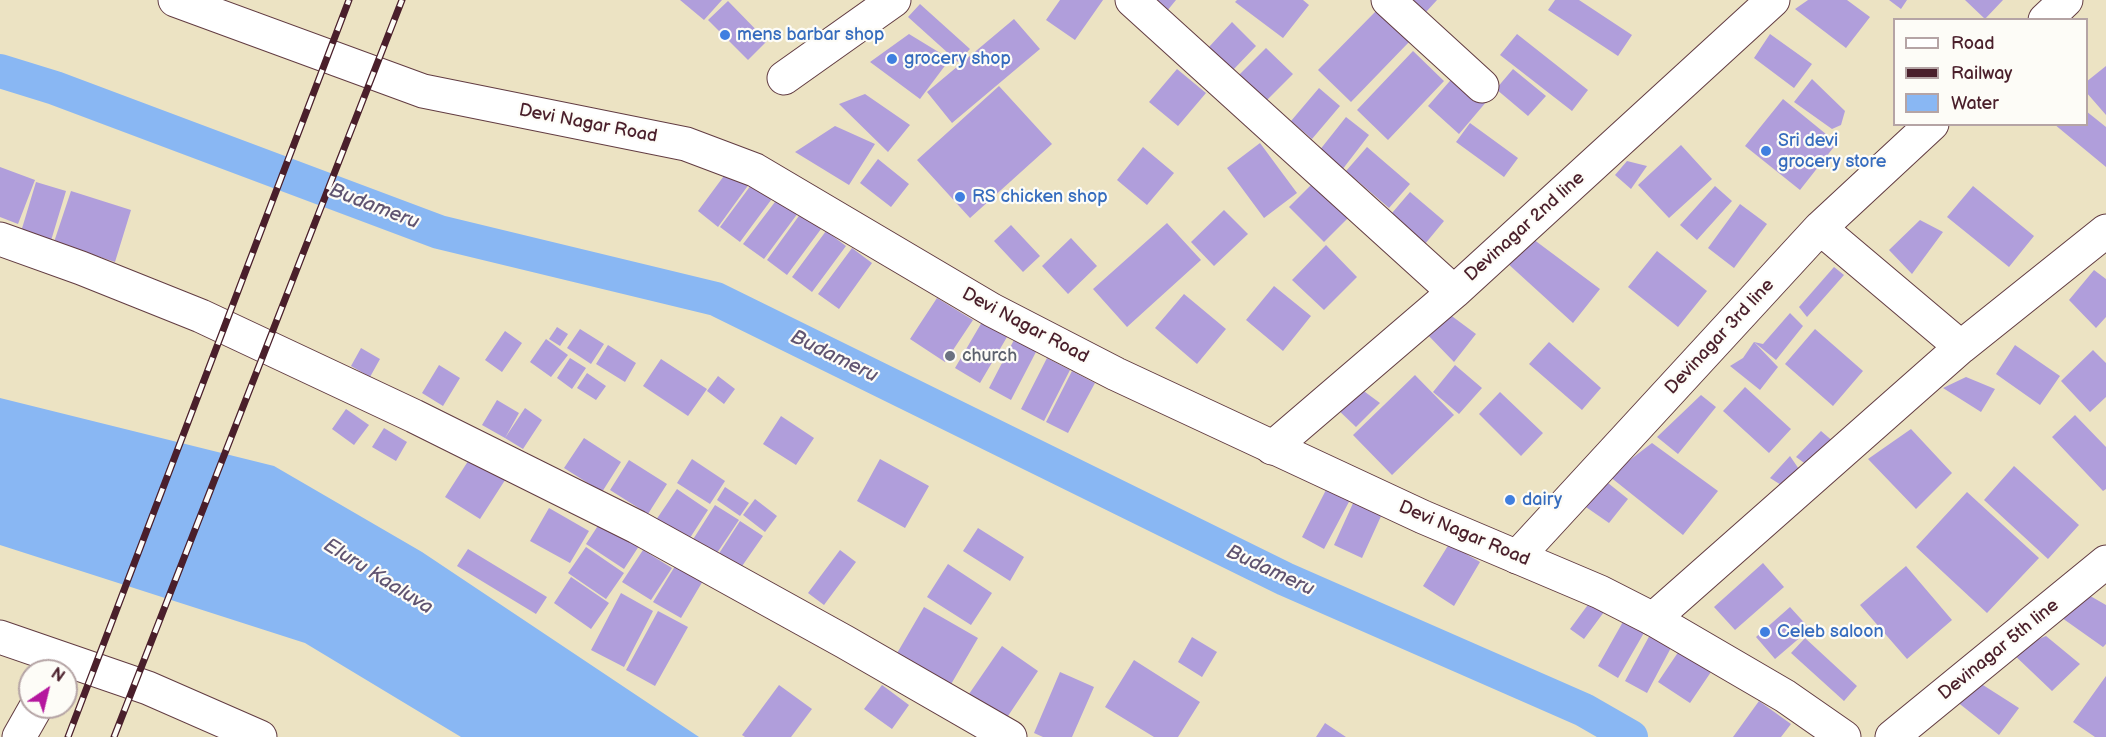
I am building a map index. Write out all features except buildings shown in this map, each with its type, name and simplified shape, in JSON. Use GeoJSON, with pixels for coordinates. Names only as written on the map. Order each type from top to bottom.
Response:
{"type":"FeatureCollection","features":[{"type":"Feature","properties":{"kind":"street","name":"Devi Nagar Road"},"geometry":{"type":"LineString","coordinates":[[175,0],[423,91],[686,144],[755,170],[992,310],[1116,374],[1423,517],[1600,592],[1653,619],[1785,696],[1844,737]]}},
{"type":"Feature","properties":{"kind":"street"},"geometry":{"type":"LineString","coordinates":[[784,78],[894,0]]}},
{"type":"Feature","properties":{"kind":"street"},"geometry":{"type":"LineString","coordinates":[[1132,0],[1454,292]]}},
{"type":"Feature","properties":{"kind":"street"},"geometry":{"type":"LineString","coordinates":[[1388,0],[1482,86]]}},
{"type":"Feature","properties":{"kind":"street","name":"Devinagar 2nd line"},"geometry":{"type":"LineString","coordinates":[[1272,448],[1454,292],[1773,0]]}},
{"type":"Feature","properties":{"kind":"street"},"geometry":{"type":"LineString","coordinates":[[2047,18],[2066,0]]}},
{"type":"Feature","properties":{"kind":"street","name":"Devinagar 3rd line"},"geometry":{"type":"LineString","coordinates":[[1517,557],[1820,228],[1930,126]]}},
{"type":"Feature","properties":{"kind":"street"},"geometry":{"type":"LineString","coordinates":[[1820,228],[1961,347]]}},
{"type":"Feature","properties":{"kind":"street"},"geometry":{"type":"LineString","coordinates":[[1653,619],[1961,347],[2106,231]]}},
{"type":"Feature","properties":{"kind":"street"},"geometry":{"type":"LineString","coordinates":[[0,239],[81,268],[201,316],[414,416],[637,527],[845,642],[1010,737]]}},
{"type":"Feature","properties":{"kind":"street","name":"Devinagar 5th line"},"geometry":{"type":"LineString","coordinates":[[1892,737],[2106,562]]}},
{"type":"Feature","properties":{"kind":"street"},"geometry":{"type":"LineString","coordinates":[[0,638],[46,659]]}},
{"type":"Feature","properties":{"kind":"street"},"geometry":{"type":"LineString","coordinates":[[78,670],[148,688],[260,737]]}},
{"type":"Feature","properties":{"kind":"street"},"geometry":{"type":"LineString","coordinates":[[19,737],[29,719]]}},
{"type":"Feature","properties":{"kind":"water","name":"Eluru Kaaluva"},"geometry":{"type":"Polygon","coordinates":[[[0,398],[274,466],[422,552],[699,737],[461,737],[305,643],[0,545],[0,398]]]}},
{"type":"Feature","properties":{"kind":"waterway","name":"Budameru"},"geometry":{"type":"LineString","coordinates":[[0,71],[55,88],[439,232],[716,299],[1285,579],[1584,710],[1631,737]]}},
{"type":"Feature","properties":{"kind":"railway"},"geometry":{"type":"LineString","coordinates":[[68,737],[349,0]]}},
{"type":"Feature","properties":{"kind":"railway"},"geometry":{"type":"LineString","coordinates":[[114,737],[402,0]]}},
{"type":"Feature","properties":{"kind":"place","name":"mens barbar shop"},"geometry":{"type":"Point","coordinates":[725,35]}},
{"type":"Feature","properties":{"kind":"place","name":"grocery shop"},"geometry":{"type":"Point","coordinates":[892,59]}},
{"type":"Feature","properties":{"kind":"place","name":"Sri devi grocery store"},"geometry":{"type":"Point","coordinates":[1766,151]}},
{"type":"Feature","properties":{"kind":"place","name":"RS chicken shop"},"geometry":{"type":"Point","coordinates":[960,197]}},
{"type":"Feature","properties":{"kind":"place","name":"church"},"geometry":{"type":"Point","coordinates":[950,356]}},
{"type":"Feature","properties":{"kind":"place","name":"dairy"},"geometry":{"type":"Point","coordinates":[1510,500]}},
{"type":"Feature","properties":{"kind":"place","name":"Celeb saloon"},"geometry":{"type":"Point","coordinates":[1765,632]}}]}
